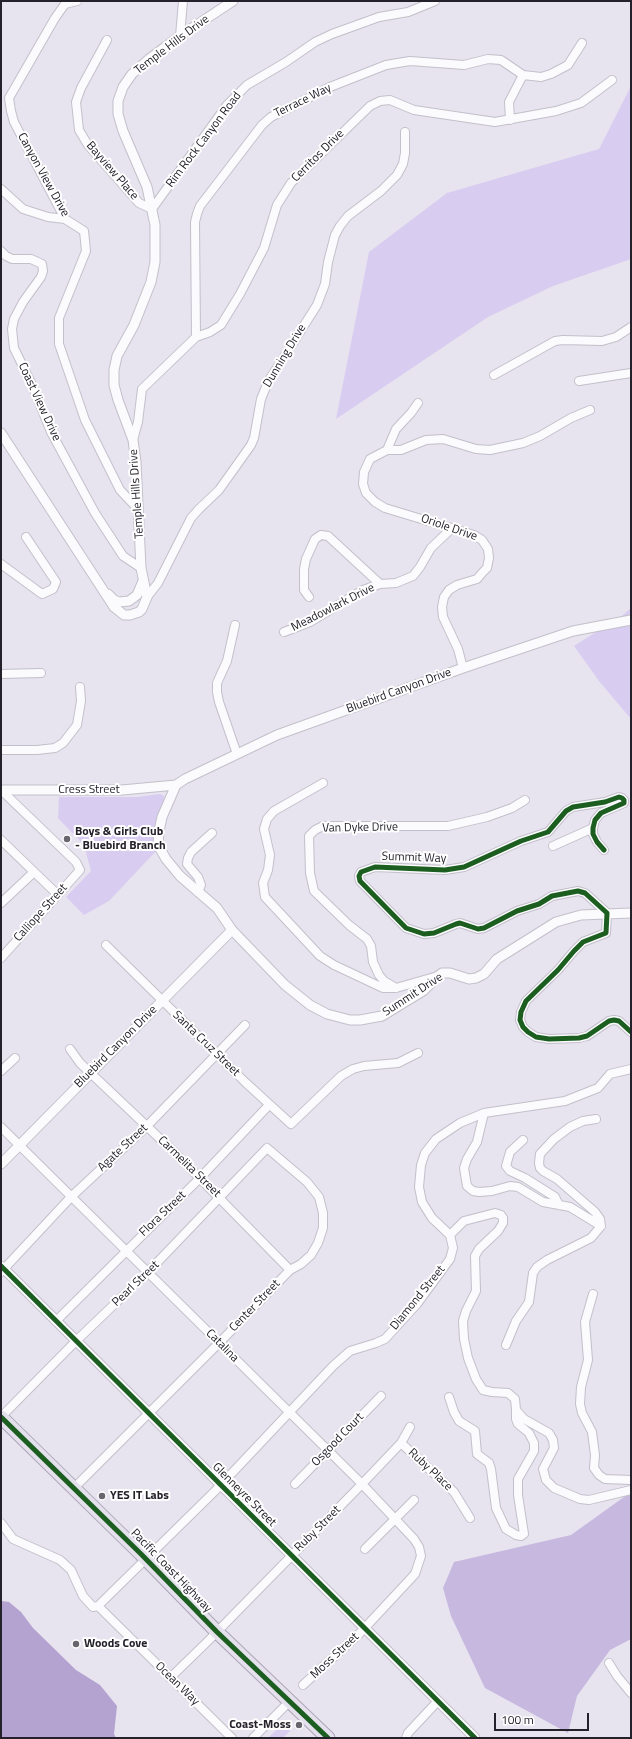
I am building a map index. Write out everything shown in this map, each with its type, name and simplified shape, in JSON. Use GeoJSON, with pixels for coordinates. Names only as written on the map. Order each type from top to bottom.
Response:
{"type":"FeatureCollection","features":[{"type":"Feature","properties":{"kind":"highway","name":"Pacific Coast Highway"},"geometry":{"type":"LineString","coordinates":[[1,1417],[147,1559],[217,1632],[328,1738]]}},
{"type":"Feature","properties":{"kind":"street","name":"Canyon View Drive"},"geometry":{"type":"LineString","coordinates":[[77,1],[65,4],[55,18],[9,98],[14,122],[65,219],[84,231],[86,251],[59,318],[59,344],[85,420],[120,490],[138,509]]}},
{"type":"Feature","properties":{"kind":"street"},"geometry":{"type":"LineString","coordinates":[[180,36],[183,1]]}},
{"type":"Feature","properties":{"kind":"street","name":"Temple Hills Drive"},"geometry":{"type":"LineString","coordinates":[[147,597],[141,568],[136,462],[133,440],[118,400],[114,385],[114,370],[116,356],[134,324],[151,282],[155,262],[156,241],[152,209],[147,187],[122,131],[118,114],[118,101],[122,87],[132,74],[149,59],[180,36],[233,1]]}},
{"type":"Feature","properties":{"kind":"street","name":"Rim Rock Canyon Road"},"geometry":{"type":"LineString","coordinates":[[152,209],[227,105],[247,85],[286,62],[315,42],[332,34],[379,17],[408,12],[435,1]]}},
{"type":"Feature","properties":{"kind":"street","name":"Bayview Place"},"geometry":{"type":"LineString","coordinates":[[108,40],[81,88],[76,102],[79,130],[88,145],[139,203],[152,209]]}},
{"type":"Feature","properties":{"kind":"street"},"geometry":{"type":"LineString","coordinates":[[510,120],[509,102],[523,75],[541,76],[557,71],[568,64],[582,43]]}},
{"type":"Feature","properties":{"kind":"street","name":"Terrace Way"},"geometry":{"type":"LineString","coordinates":[[196,337],[195,222],[197,214],[205,200],[262,125],[271,117],[371,70],[392,64],[410,62],[464,65],[488,59],[501,60],[523,75]]}},
{"type":"Feature","properties":{"kind":"street","name":"Cerritos Drive"},"geometry":{"type":"LineString","coordinates":[[133,440],[138,422],[142,389],[196,337],[210,332],[220,325],[240,294],[264,248],[277,205],[291,183],[370,106],[380,101],[390,100],[414,110],[495,122],[556,111],[581,103],[612,80]]}},
{"type":"Feature","properties":{"kind":"street","name":"Dunning Drive"},"geometry":{"type":"LineString","coordinates":[[147,597],[158,583],[191,518],[219,490],[251,445],[254,438],[261,399],[268,382],[310,316],[322,291],[335,235],[348,216],[381,191],[397,175],[403,164],[405,153],[405,132]]}},
{"type":"Feature","properties":{"kind":"street"},"geometry":{"type":"LineString","coordinates":[[1,189],[24,209],[48,217],[65,219]]}},
{"type":"Feature","properties":{"kind":"street","name":"Coast View Drive"},"geometry":{"type":"LineString","coordinates":[[1,251],[12,259],[31,259],[42,264],[43,270],[41,277],[17,312],[14,319],[12,330],[14,348],[32,385],[51,432],[95,513],[123,556],[141,568]]}},
{"type":"Feature","properties":{"kind":"street"},"geometry":{"type":"LineString","coordinates":[[494,375],[555,341],[602,341],[616,337],[631,327]]}},
{"type":"Feature","properties":{"kind":"street"},"geometry":{"type":"LineString","coordinates":[[579,381],[631,373]]}},
{"type":"Feature","properties":{"kind":"street"},"geometry":{"type":"LineString","coordinates":[[418,403],[412,413],[396,429],[387,450],[401,450],[426,440],[443,439],[476,449],[504,447],[523,443],[540,436],[571,418],[590,410]]}},
{"type":"Feature","properties":{"kind":"street"},"geometry":{"type":"LineString","coordinates":[[1,433],[114,607],[124,614],[130,615],[139,612],[142,609],[147,597]]}},
{"type":"Feature","properties":{"kind":"street","name":"Oriole Drive"},"geometry":{"type":"LineString","coordinates":[[387,450],[370,459],[364,472],[366,493],[375,502],[385,508],[474,535],[482,540],[488,549],[487,568],[477,578],[457,585],[449,590],[444,598],[442,607],[443,617],[458,649],[462,668]]}},
{"type":"Feature","properties":{"kind":"street","name":"Meadowlark Drive"},"geometry":{"type":"LineString","coordinates":[[284,632],[310,622],[363,590],[380,584],[396,583],[413,576],[431,548],[452,528]]}},
{"type":"Feature","properties":{"kind":"street"},"geometry":{"type":"LineString","coordinates":[[309,597],[304,590],[304,569],[306,559],[315,539],[321,535],[328,536],[380,584]]}},
{"type":"Feature","properties":{"kind":"street"},"geometry":{"type":"LineString","coordinates":[[1,564],[42,594],[53,589],[56,582],[26,537]]}},
{"type":"Feature","properties":{"kind":"street"},"geometry":{"type":"LineString","coordinates":[[104,591],[114,600],[125,602],[134,599],[143,581],[154,584],[158,583]]}},
{"type":"Feature","properties":{"kind":"street","name":"Bluebird Canyon Drive"},"geometry":{"type":"LineString","coordinates":[[176,785],[185,779],[277,735],[462,668],[573,632],[631,620]]}},
{"type":"Feature","properties":{"kind":"street"},"geometry":{"type":"LineString","coordinates":[[235,625],[227,661],[217,683],[217,692],[237,754]]}},
{"type":"Feature","properties":{"kind":"street"},"geometry":{"type":"LineString","coordinates":[[1,674],[41,673]]}},
{"type":"Feature","properties":{"kind":"street"},"geometry":{"type":"LineString","coordinates":[[1,750],[37,750],[54,748],[63,743],[77,725],[81,701],[80,687]]}},
{"type":"Feature","properties":{"kind":"street"},"geometry":{"type":"LineString","coordinates":[[324,783],[274,811],[267,819],[264,829],[270,855],[268,870],[263,883],[265,897],[320,956],[334,965],[383,988],[396,988],[438,976]]}},
{"type":"Feature","properties":{"kind":"street","name":"Cress Street"},"geometry":{"type":"LineString","coordinates":[[1,790],[128,790],[176,785]]}},
{"type":"Feature","properties":{"kind":"street","name":"Summit Drive"},"geometry":{"type":"LineString","coordinates":[[176,785],[162,817],[159,831],[158,845],[166,859],[180,876],[217,908],[232,930],[285,985],[310,1005],[337,1018],[360,1020],[382,1016],[423,991],[438,976],[450,973],[470,979],[476,978],[484,974],[497,959],[556,922],[581,916],[607,913],[631,913]]}},
{"type":"Feature","properties":{"kind":"street","name":"Calliope Street"},"geometry":{"type":"LineString","coordinates":[[1,790],[76,862],[79,868],[78,873],[56,894],[1,958]]}},
{"type":"Feature","properties":{"kind":"street","name":"Summit Way"},"geometry":{"type":"LineString","coordinates":[[593,828],[595,820],[601,813],[624,803],[624,800],[619,797],[605,802],[573,807],[566,811],[548,832],[521,841],[464,867],[445,870],[375,867],[361,872],[359,876],[360,881],[406,928],[424,934],[456,924],[478,929],[484,928],[517,911],[539,904],[552,896],[571,892],[585,893],[607,913]]}},
{"type":"Feature","properties":{"kind":"street","name":"Van Dyke Drive"},"geometry":{"type":"LineString","coordinates":[[396,988],[384,981],[379,975],[373,962],[371,946],[367,939],[349,925],[314,891],[310,873],[309,836],[315,830],[323,826],[448,826],[487,817],[512,808],[525,800]]}},
{"type":"Feature","properties":{"kind":"street"},"geometry":{"type":"LineString","coordinates":[[553,846],[593,828],[597,842],[604,850]]}},
{"type":"Feature","properties":{"kind":"street"},"geometry":{"type":"LineString","coordinates":[[198,892],[201,885],[198,877],[187,864],[188,858],[191,852],[212,833]]}},
{"type":"Feature","properties":{"kind":"street"},"geometry":{"type":"LineString","coordinates":[[1,840],[56,894]]}},
{"type":"Feature","properties":{"kind":"street"},"geometry":{"type":"LineString","coordinates":[[1,903],[34,872]]}},
{"type":"Feature","properties":{"kind":"street"},"geometry":{"type":"LineString","coordinates":[[607,913],[606,933],[583,942],[574,951],[558,970],[526,1001],[521,1012],[520,1020],[523,1027],[528,1032],[536,1037],[549,1039],[579,1038],[587,1036],[609,1021],[614,1020],[619,1021],[631,1032]]}},
{"type":"Feature","properties":{"kind":"street","name":"Bluebird Canyon Drive"},"geometry":{"type":"LineString","coordinates":[[1,1164],[232,930]]}},
{"type":"Feature","properties":{"kind":"street","name":"Santa Cruz Street"},"geometry":{"type":"LineString","coordinates":[[106,944],[162,1001],[269,1105],[291,1124],[341,1076],[353,1069],[364,1066],[398,1063],[418,1053]]}},
{"type":"Feature","properties":{"kind":"street","name":"Agate Street"},"geometry":{"type":"LineString","coordinates":[[2,1269],[71,1197],[147,1126],[245,1025]]}},
{"type":"Feature","properties":{"kind":"street","name":"Carmelita Street"},"geometry":{"type":"LineString","coordinates":[[70,1049],[80,1063],[200,1178],[290,1270]]}},
{"type":"Feature","properties":{"kind":"street"},"geometry":{"type":"LineString","coordinates":[[1,1072],[15,1058]]}},
{"type":"Feature","properties":{"kind":"street"},"geometry":{"type":"LineString","coordinates":[[449,1397],[459,1421],[475,1432],[478,1454],[489,1463],[491,1468],[496,1508],[506,1529],[516,1535],[521,1536],[524,1534],[518,1495],[518,1480],[534,1451],[534,1443],[529,1433],[518,1424],[516,1419],[515,1399],[508,1393],[483,1390],[476,1379],[468,1358],[464,1339],[463,1321],[466,1311],[476,1291],[475,1256],[479,1249],[498,1231],[503,1222],[503,1218],[501,1215],[495,1213],[464,1220],[450,1235],[432,1218],[422,1202],[419,1177],[421,1165],[425,1153],[436,1139],[460,1123],[484,1114],[565,1101],[598,1088],[610,1074],[631,1069]]}},
{"type":"Feature","properties":{"kind":"street","name":"Flora Street"},"geometry":{"type":"LineString","coordinates":[[56,1321],[200,1178],[269,1105]]}},
{"type":"Feature","properties":{"kind":"street"},"geometry":{"type":"LineString","coordinates":[[484,1114],[477,1142],[467,1159],[464,1168],[467,1186],[473,1191],[479,1192],[492,1191],[510,1186],[518,1188],[543,1202],[570,1207],[601,1226]]}},
{"type":"Feature","properties":{"kind":"street"},"geometry":{"type":"LineString","coordinates":[[506,1345],[516,1321],[529,1302],[533,1273],[537,1267],[547,1260],[591,1238],[601,1226],[600,1219],[596,1212],[557,1179],[543,1171],[540,1168],[539,1163],[540,1154],[554,1138],[570,1127],[583,1121],[596,1119]]}},
{"type":"Feature","properties":{"kind":"street","name":"Catalina"},"geometry":{"type":"LineString","coordinates":[[1,1127],[362,1484],[414,1539],[419,1547],[421,1556],[415,1574]]}},
{"type":"Feature","properties":{"kind":"street"},"geometry":{"type":"LineString","coordinates":[[523,1140],[510,1152],[506,1166],[510,1171],[525,1178],[555,1197],[559,1205]]}},
{"type":"Feature","properties":{"kind":"street","name":"Pearl Street"},"geometry":{"type":"LineString","coordinates":[[1,1417],[76,1341],[148,1272],[268,1148]]}},
{"type":"Feature","properties":{"kind":"street","name":"Center Street"},"geometry":{"type":"LineString","coordinates":[[74,1488],[290,1270],[301,1264],[310,1255],[318,1243],[323,1228],[324,1213],[319,1197],[307,1182],[268,1148]]}},
{"type":"Feature","properties":{"kind":"street","name":"Diamond Street"},"geometry":{"type":"LineString","coordinates":[[98,1606],[221,1485],[290,1414],[333,1366],[350,1351],[385,1339],[416,1304],[450,1259],[453,1248],[450,1235]]}},
{"type":"Feature","properties":{"kind":"street","name":"Glenneyre Street"},"geometry":{"type":"LineString","coordinates":[[2,1269],[149,1413],[291,1557],[474,1738]]}},
{"type":"Feature","properties":{"kind":"street"},"geometry":{"type":"LineString","coordinates":[[593,1294],[585,1322],[588,1360],[581,1387],[580,1404],[582,1413],[592,1432],[595,1455],[594,1468],[605,1479],[631,1480]]}},
{"type":"Feature","properties":{"kind":"street","name":"Osgood Court"},"geometry":{"type":"LineString","coordinates":[[295,1484],[381,1396]]}},
{"type":"Feature","properties":{"kind":"street"},"geometry":{"type":"LineString","coordinates":[[516,1410],[524,1419],[548,1433],[553,1440],[554,1448],[543,1469],[546,1480],[554,1488],[568,1496],[588,1500],[631,1490]]}},
{"type":"Feature","properties":{"kind":"street","name":"Ruby Street"},"geometry":{"type":"LineString","coordinates":[[170,1678],[401,1444],[410,1427]]}},
{"type":"Feature","properties":{"kind":"street","name":"Ruby Place"},"geometry":{"type":"LineString","coordinates":[[401,1444],[454,1492],[470,1518]]}},
{"type":"Feature","properties":{"kind":"street"},"geometry":{"type":"LineString","coordinates":[[366,1549],[414,1500]]}},
{"type":"Feature","properties":{"kind":"street","name":"Ocean Way"},"geometry":{"type":"LineString","coordinates":[[1,1523],[13,1539],[60,1560],[71,1570],[83,1596],[93,1607],[98,1606],[232,1738]]}},
{"type":"Feature","properties":{"kind":"street","name":"Moss Street"},"geometry":{"type":"LineString","coordinates":[[303,1685],[364,1628],[415,1574]]}},
{"type":"Feature","properties":{"kind":"street"},"geometry":{"type":"LineString","coordinates":[[609,1663],[617,1676],[631,1693]]}},
{"type":"Feature","properties":{"kind":"street"},"geometry":{"type":"LineString","coordinates":[[254,1738],[290,1701]]}},
{"type":"Feature","properties":{"kind":"street"},"geometry":{"type":"LineString","coordinates":[[406,1738],[408,1733],[438,1702]]}},
{"type":"Feature","properties":{"kind":"shaded area"},"geometry":{"type":"Polygon","coordinates":[[[631,86],[631,259],[553,286],[488,317],[336,419],[369,252],[447,193],[599,149],[631,86]]]}},
{"type":"Feature","properties":{"kind":"shaded area"},"geometry":{"type":"Polygon","coordinates":[[[631,608],[631,719],[599,681],[574,646],[623,615],[631,608]]]}},
{"type":"Feature","properties":{"kind":"shaded area"},"geometry":{"type":"Polygon","coordinates":[[[160,794],[164,796],[165,802],[157,850],[109,901],[84,915],[66,897],[91,871],[84,845],[58,818],[59,797],[137,797],[160,794]]]}},
{"type":"Feature","properties":{"kind":"shaded area"},"geometry":{"type":"Polygon","coordinates":[[[631,1492],[631,1639],[610,1650],[577,1696],[568,1733],[485,1688],[451,1616],[443,1588],[454,1562],[571,1535],[631,1492]]]}},
{"type":"Feature","properties":{"kind":"shaded area"},"geometry":{"type":"Polygon","coordinates":[[[1,1601],[9,1602],[21,1612],[33,1628],[76,1670],[100,1685],[117,1706],[114,1734],[116,1738],[1,1738],[1,1601]]]}},
{"type":"Feature","properties":{"kind":"shaded area"},"geometry":{"type":"Polygon","coordinates":[[[283,1723],[291,1730],[283,1738],[268,1738],[283,1723]]]}},
{"type":"Feature","properties":{"kind":"cycle path"},"geometry":{"type":"LineString","coordinates":[[604,850],[597,842],[593,834],[595,820],[601,813],[624,803],[624,800],[619,797],[605,802],[573,807],[566,811],[548,832],[521,841],[464,867],[445,870],[375,867],[361,872],[359,876],[360,881],[406,928],[424,934],[434,933],[460,923],[478,929],[484,928],[517,911],[539,904],[552,896],[578,891],[585,893],[607,913],[606,933],[583,942],[574,951],[558,970],[526,1001],[521,1012],[520,1020],[523,1027],[528,1032],[536,1037],[549,1039],[579,1038],[587,1036],[609,1021],[614,1020],[619,1021],[631,1032]]}},
{"type":"Feature","properties":{"kind":"cycle path"},"geometry":{"type":"LineString","coordinates":[[1,1266],[475,1738]]}},
{"type":"Feature","properties":{"kind":"cycle path"},"geometry":{"type":"LineString","coordinates":[[1,1417],[141,1554],[217,1632],[328,1738]]}},
{"type":"Feature","properties":{"kind":"place","name":"Boys & Girls Club - Bluebird Branch"},"geometry":{"type":"Point","coordinates":[67,839]}},
{"type":"Feature","properties":{"kind":"place","name":"YES IT Labs"},"geometry":{"type":"Point","coordinates":[102,1496]}},
{"type":"Feature","properties":{"kind":"place","name":"Woods Cove"},"geometry":{"type":"Point","coordinates":[76,1644]}},
{"type":"Feature","properties":{"kind":"place","name":"Coast-Moss"},"geometry":{"type":"Point","coordinates":[299,1725]}}]}
